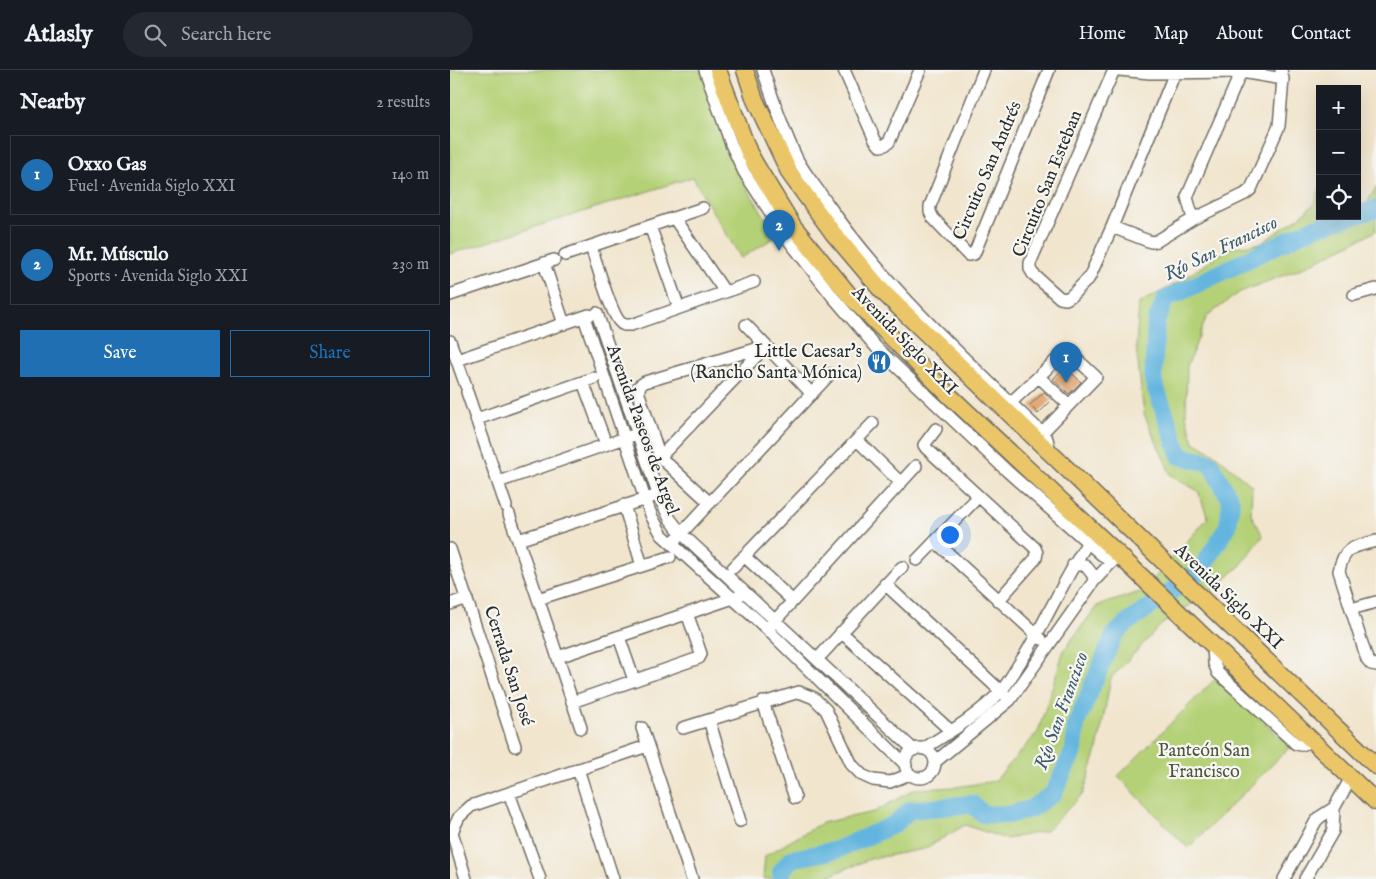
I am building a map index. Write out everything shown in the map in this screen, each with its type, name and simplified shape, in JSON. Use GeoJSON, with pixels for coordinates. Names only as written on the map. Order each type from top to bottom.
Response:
{"type":"FeatureCollection","features":[{"type":"Feature","properties":{"kind":"highway","name":"Avenida Siglo XXI"},"geometry":{"type":"LineString","coordinates":[[718,70],[743,156],[793,226],[850,296],[946,402],[1115,559],[1148,582],[1213,647],[1376,802]]}},
{"type":"Feature","properties":{"kind":"highway","name":"Avenida Siglo XXI"},"geometry":{"type":"LineString","coordinates":[[745,70],[755,100],[790,174],[888,288],[1007,406],[1052,456],[1376,766]]}},
{"type":"Feature","properties":{"kind":"street","name":"Avenida Siglo XXI"},"geometry":{"type":"LineString","coordinates":[[705,70],[743,156]]}},
{"type":"Feature","properties":{"kind":"street","name":"Avenida Siglo XXI"},"geometry":{"type":"LineString","coordinates":[[763,70],[778,114],[798,160],[838,229]]}},
{"type":"Feature","properties":{"kind":"street"},"geometry":{"type":"LineString","coordinates":[[844,70],[875,140],[880,146],[889,142],[920,70]]}},
{"type":"Feature","properties":{"kind":"street"},"geometry":{"type":"LineString","coordinates":[[848,82],[854,70]]}},
{"type":"Feature","properties":{"kind":"street","name":"Circuito San Andrés"},"geometry":{"type":"LineString","coordinates":[[984,70],[930,206],[933,218],[968,255],[974,254],[1049,70]]}},
{"type":"Feature","properties":{"kind":"street","name":"Circuito San Esteban"},"geometry":{"type":"LineString","coordinates":[[1114,70],[1034,254],[1030,269],[1033,274],[1060,298],[1066,299],[1071,296],[1089,278],[1176,72]]}},
{"type":"Feature","properties":{"kind":"street"},"geometry":{"type":"LineString","coordinates":[[1112,227],[1152,242],[1157,241],[1251,189],[1279,126],[1282,75],[1241,72],[1150,73],[1119,70]]}},
{"type":"Feature","properties":{"kind":"street"},"geometry":{"type":"LineString","coordinates":[[1194,219],[1187,196],[1241,72]]}},
{"type":"Feature","properties":{"kind":"street"},"geometry":{"type":"LineString","coordinates":[[565,255],[703,208]]}},
{"type":"Feature","properties":{"kind":"street"},"geometry":{"type":"LineString","coordinates":[[674,218],[725,292]]}},
{"type":"Feature","properties":{"kind":"street"},"geometry":{"type":"LineString","coordinates":[[650,226],[679,308]]}},
{"type":"Feature","properties":{"kind":"street"},"geometry":{"type":"LineString","coordinates":[[591,247],[618,321],[625,326],[754,282]]}},
{"type":"Feature","properties":{"kind":"street"},"geometry":{"type":"LineString","coordinates":[[450,295],[549,262],[564,324]]}},
{"type":"Feature","properties":{"kind":"street"},"geometry":{"type":"LineString","coordinates":[[1354,295],[1376,289]]}},
{"type":"Feature","properties":{"kind":"street"},"geometry":{"type":"LineString","coordinates":[[457,360],[612,307]]}},
{"type":"Feature","properties":{"kind":"street","name":"Avenida Paseos de Argel"},"geometry":{"type":"LineString","coordinates":[[597,313],[658,494],[670,519],[681,533],[746,593],[809,670],[908,769]]}},
{"type":"Feature","properties":{"kind":"street","name":"Avenida Paseos de Argel"},"geometry":{"type":"LineString","coordinates":[[584,318],[645,499],[652,517],[662,534],[734,598],[819,657],[918,750]]}},
{"type":"Feature","properties":{"kind":"street"},"geometry":{"type":"LineString","coordinates":[[746,325],[812,394]]}},
{"type":"Feature","properties":{"kind":"street"},"geometry":{"type":"LineString","coordinates":[[450,341],[582,728]]}},
{"type":"Feature","properties":{"kind":"street"},"geometry":{"type":"LineString","coordinates":[[710,503],[660,458],[639,394],[639,386],[645,382],[766,346]]}},
{"type":"Feature","properties":{"kind":"street"},"geometry":{"type":"LineString","coordinates":[[660,458],[766,346]]}},
{"type":"Feature","properties":{"kind":"street"},"geometry":{"type":"LineString","coordinates":[[1007,406],[1068,350],[1096,377],[1042,433]]}},
{"type":"Feature","properties":{"kind":"street"},"geometry":{"type":"LineString","coordinates":[[672,544],[830,374]]}},
{"type":"Feature","properties":{"kind":"street"},"geometry":{"type":"LineString","coordinates":[[1038,377],[1069,405]]}},
{"type":"Feature","properties":{"kind":"street"},"geometry":{"type":"LineString","coordinates":[[477,419],[588,380],[606,444]]}},
{"type":"Feature","properties":{"kind":"street","name":"Avenida Siglo XXI"},"geometry":{"type":"LineString","coordinates":[[946,402],[1007,472],[1088,542],[1115,559]]}},
{"type":"Feature","properties":{"kind":"street","name":"Avenida Siglo XXI"},"geometry":{"type":"LineString","coordinates":[[1007,406],[1042,433],[1047,439],[1052,456]]}},
{"type":"Feature","properties":{"kind":"street"},"geometry":{"type":"LineString","coordinates":[[733,568],[873,423]]}},
{"type":"Feature","properties":{"kind":"street"},"geometry":{"type":"LineString","coordinates":[[936,429],[925,442],[926,448],[1034,548],[1037,554],[1036,558],[998,601]]}},
{"type":"Feature","properties":{"kind":"street"},"geometry":{"type":"LineString","coordinates":[[498,482],[637,434]]}},
{"type":"Feature","properties":{"kind":"street"},"geometry":{"type":"LineString","coordinates":[[857,440],[901,483]]}},
{"type":"Feature","properties":{"kind":"street"},"geometry":{"type":"LineString","coordinates":[[771,625],[916,466]]}},
{"type":"Feature","properties":{"kind":"street"},"geometry":{"type":"LineString","coordinates":[[518,540],[658,494]]}},
{"type":"Feature","properties":{"kind":"street"},"geometry":{"type":"LineString","coordinates":[[917,560],[978,497]]}},
{"type":"Feature","properties":{"kind":"street"},"geometry":{"type":"LineString","coordinates":[[624,505],[642,566]]}},
{"type":"Feature","properties":{"kind":"street"},"geometry":{"type":"LineString","coordinates":[[1374,665],[1367,659],[1339,571],[1342,558],[1350,548],[1376,540]]}},
{"type":"Feature","properties":{"kind":"street"},"geometry":{"type":"LineString","coordinates":[[935,541],[1048,645]]}},
{"type":"Feature","properties":{"kind":"street"},"geometry":{"type":"LineString","coordinates":[[918,750],[931,753],[935,762],[933,772],[924,778],[914,777],[908,769],[908,756],[918,750],[951,732],[1001,691],[1036,635],[1073,565],[1088,542]]}},
{"type":"Feature","properties":{"kind":"street","name":"Cerrada San José"},"geometry":{"type":"LineString","coordinates":[[450,549],[515,746]]}},
{"type":"Feature","properties":{"kind":"street"},"geometry":{"type":"LineString","coordinates":[[744,556],[793,601]]}},
{"type":"Feature","properties":{"kind":"street"},"geometry":{"type":"LineString","coordinates":[[538,599],[670,557]]}},
{"type":"Feature","properties":{"kind":"street"},"geometry":{"type":"LineString","coordinates":[[935,762],[1010,700],[1094,581],[1115,559]]}},
{"type":"Feature","properties":{"kind":"street"},"geometry":{"type":"LineString","coordinates":[[1073,565],[1085,565],[1093,575],[1094,581]]}},
{"type":"Feature","properties":{"kind":"street"},"geometry":{"type":"LineString","coordinates":[[819,657],[902,567]]}},
{"type":"Feature","properties":{"kind":"street"},"geometry":{"type":"LineString","coordinates":[[886,584],[1010,700]]}},
{"type":"Feature","properties":{"kind":"street"},"geometry":{"type":"LineString","coordinates":[[558,658],[746,593]]}},
{"type":"Feature","properties":{"kind":"street","name":"Cerrada San José"},"geometry":{"type":"LineString","coordinates":[[450,604],[467,598]]}},
{"type":"Feature","properties":{"kind":"street"},"geometry":{"type":"LineString","coordinates":[[1351,609],[1376,602]]}},
{"type":"Feature","properties":{"kind":"street"},"geometry":{"type":"LineString","coordinates":[[572,702],[701,656],[687,613]]}},
{"type":"Feature","properties":{"kind":"street"},"geometry":{"type":"LineString","coordinates":[[841,632],[951,732]]}},
{"type":"Feature","properties":{"kind":"street"},"geometry":{"type":"LineString","coordinates":[[618,637],[634,680]]}},
{"type":"Feature","properties":{"kind":"street"},"geometry":{"type":"LineString","coordinates":[[683,728],[799,692],[814,698],[826,710],[852,764],[862,775],[873,780],[890,782],[908,769]]}},
{"type":"Feature","properties":{"kind":"street"},"geometry":{"type":"LineString","coordinates":[[763,702],[795,798]]}},
{"type":"Feature","properties":{"kind":"street"},"geometry":{"type":"LineString","coordinates":[[709,720],[740,821]]}},
{"type":"Feature","properties":{"kind":"street"},"geometry":{"type":"LineString","coordinates":[[642,728],[692,879]]}},
{"type":"Feature","properties":{"kind":"street"},"geometry":{"type":"LineString","coordinates":[[466,879],[452,832],[460,818],[471,806],[647,746]]}},
{"type":"Feature","properties":{"kind":"street"},"geometry":{"type":"LineString","coordinates":[[578,769],[613,879]]}},
{"type":"Feature","properties":{"kind":"street"},"geometry":{"type":"LineString","coordinates":[[1284,879],[1320,817],[1334,808],[1351,778]]}},
{"type":"Feature","properties":{"kind":"street"},"geometry":{"type":"LineString","coordinates":[[509,793],[540,879]]}},
{"type":"Feature","properties":{"kind":"street"},"geometry":{"type":"LineString","coordinates":[[1305,879],[1334,826],[1334,808]]}},
{"type":"Feature","properties":{"kind":"street"},"geometry":{"type":"LineString","coordinates":[[1309,834],[1326,843]]}},
{"type":"Feature","properties":{"kind":"green space"},"geometry":{"type":"Polygon","coordinates":[[[450,70],[701,70],[741,179],[777,236],[741,258],[693,177],[450,254],[450,70]]]}},
{"type":"Feature","properties":{"kind":"green space"},"geometry":{"type":"Polygon","coordinates":[[[1376,187],[1376,231],[1300,269],[1240,292],[1207,316],[1187,366],[1186,416],[1194,442],[1216,455],[1252,486],[1251,514],[1263,536],[1240,566],[1211,591],[1161,625],[1111,678],[1097,750],[1083,794],[1046,831],[1006,839],[965,825],[924,849],[870,859],[821,879],[763,879],[765,856],[822,823],[874,812],[915,789],[956,787],[995,781],[1038,732],[1064,650],[1097,606],[1143,591],[1208,518],[1198,491],[1171,475],[1144,414],[1136,346],[1139,303],[1174,285],[1230,248],[1261,243],[1301,216],[1316,200],[1316,220],[1361,220],[1361,204],[1366,205],[1376,187]]]}},
{"type":"Feature","properties":{"kind":"green space","name":"Panteón San Francisco"},"geometry":{"type":"Polygon","coordinates":[[[1217,677],[1290,747],[1188,848],[1118,776],[1217,677]]]}},
{"type":"Feature","properties":{"kind":"building"},"geometry":{"type":"Polygon","coordinates":[[[1065,366],[1081,382],[1069,394],[1053,379],[1065,366]]]}},
{"type":"Feature","properties":{"kind":"building"},"geometry":{"type":"Polygon","coordinates":[[[1044,392],[1052,400],[1038,414],[1030,405],[1044,392]]]}},
{"type":"Feature","properties":{"kind":"waterway","name":"Río San Francisco"},"geometry":{"type":"LineString","coordinates":[[1361,214],[1376,209]]}},
{"type":"Feature","properties":{"kind":"waterway","name":"Río San Francisco"},"geometry":{"type":"LineString","coordinates":[[782,879],[781,872],[791,859],[837,850],[895,824],[910,810],[972,804],[983,814],[1008,815],[1030,809],[1053,794],[1074,750],[1076,724],[1114,635],[1127,623],[1200,571],[1228,526],[1231,501],[1210,463],[1180,456],[1153,380],[1156,321],[1166,299],[1311,229],[1339,220]]}},
{"type":"Feature","properties":{"kind":"place","name":"Mr. Músculo"},"geometry":{"type":"Point","coordinates":[779,251]}},
{"type":"Feature","properties":{"kind":"place","name":"Little Caesar's (Rancho Santa Mónica)"},"geometry":{"type":"Point","coordinates":[879,362]}},
{"type":"Feature","properties":{"kind":"place","name":"Oxxo Gas"},"geometry":{"type":"Point","coordinates":[1066,383]}}]}
